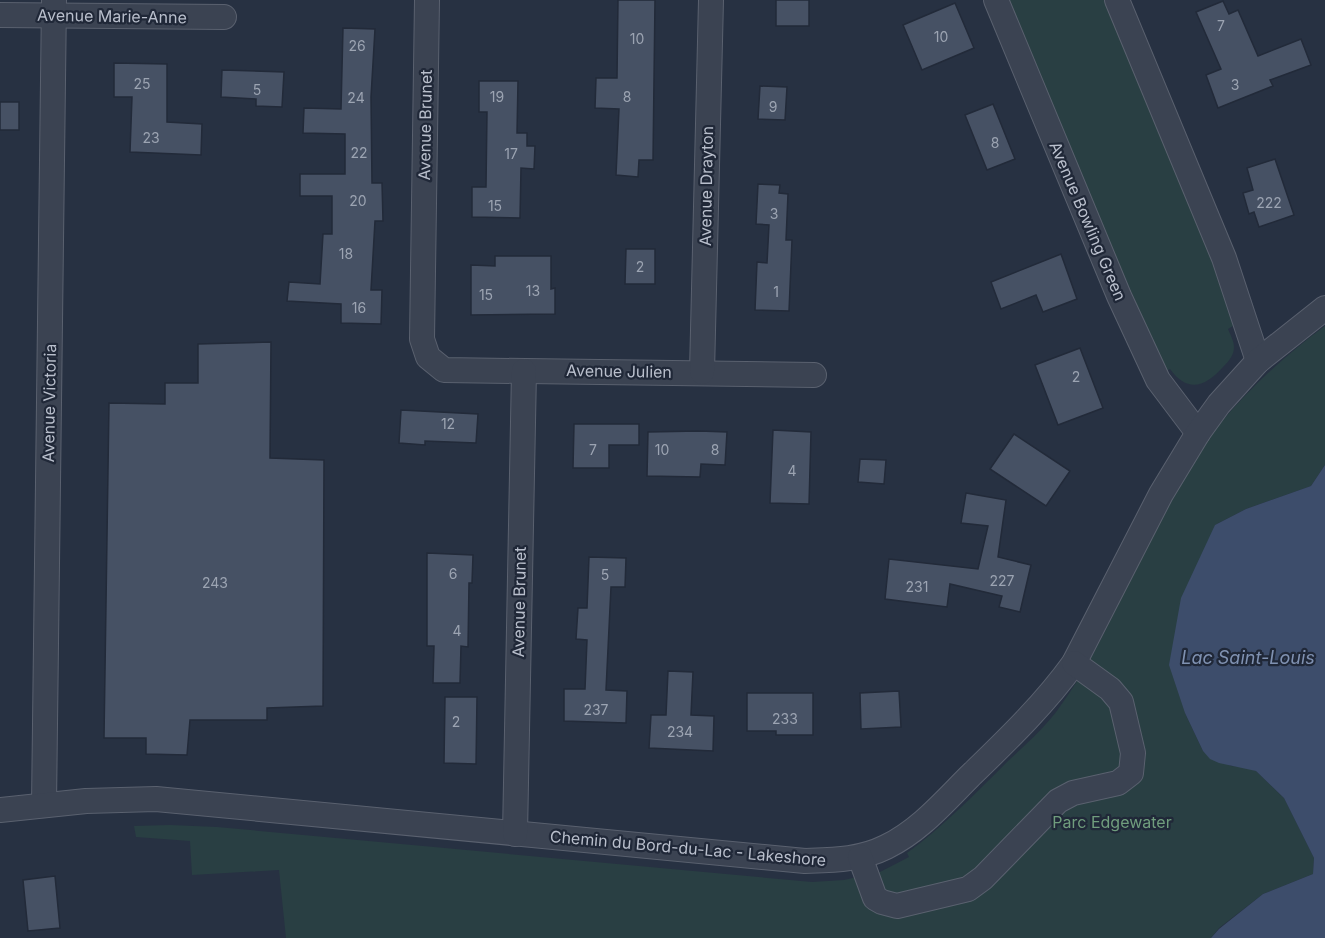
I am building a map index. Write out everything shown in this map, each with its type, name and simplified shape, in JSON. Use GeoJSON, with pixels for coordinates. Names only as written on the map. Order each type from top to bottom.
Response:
{"type":"FeatureCollection","features":[{"type":"Feature","properties":{"kind":"street","name":"Avenue Brunet"},"geometry":{"type":"LineString","coordinates":[[426,0],[422,339],[428,357]]}},
{"type":"Feature","properties":{"kind":"street","name":"Avenue Drayton"},"geometry":{"type":"LineString","coordinates":[[702,372],[711,0]]}},
{"type":"Feature","properties":{"kind":"street","name":"Avenue Bowling Green"},"geometry":{"type":"LineString","coordinates":[[996,0],[1129,317],[1158,380],[1198,433]]}},
{"type":"Feature","properties":{"kind":"street"},"geometry":{"type":"LineString","coordinates":[[1117,0],[1224,258],[1258,361]]}},
{"type":"Feature","properties":{"kind":"street","name":"Avenue Marie-Anne"},"geometry":{"type":"LineString","coordinates":[[0,15],[54,8],[224,17]]}},
{"type":"Feature","properties":{"kind":"street","name":"Avenue Victoria"},"geometry":{"type":"LineString","coordinates":[[44,805],[54,8]]}},
{"type":"Feature","properties":{"kind":"street","name":"Chemin du Bord-du-Lac - Lakeshore"},"geometry":{"type":"LineString","coordinates":[[0,810],[123,799],[156,799],[805,861],[860,857],[884,848],[906,836],[930,816],[1031,717],[1074,663],[1161,494],[1198,433],[1219,404],[1258,361],[1325,308]]}},
{"type":"Feature","properties":{"kind":"street","name":"Avenue Julien"},"geometry":{"type":"LineString","coordinates":[[428,357],[444,370],[814,375]]}},
{"type":"Feature","properties":{"kind":"street","name":"Avenue Brunet"},"geometry":{"type":"LineString","coordinates":[[515,834],[524,370]]}},
{"type":"Feature","properties":{"kind":"street"},"geometry":{"type":"LineString","coordinates":[[860,857],[875,898],[882,902],[897,906],[968,889],[983,878],[1058,801],[1072,793],[1118,783],[1131,773],[1134,753],[1121,702],[1110,689],[1074,663]]}},
{"type":"Feature","properties":{"kind":"green space"},"geometry":{"type":"Polygon","coordinates":[[[1006,0],[1105,0],[1202,231],[1233,326],[1228,329],[1234,345],[1232,355],[1217,374],[1204,383],[1183,382],[1170,369],[1166,371],[1006,0]]]}},
{"type":"Feature","properties":{"kind":"green space","name":"Parc Edgewater"},"geometry":{"type":"Polygon","coordinates":[[[1325,326],[1325,465],[1311,486],[1246,509],[1215,525],[1185,713],[1203,751],[1231,766],[1246,767],[1256,771],[1284,798],[1314,858],[1313,874],[1263,894],[1219,928],[1211,938],[286,938],[279,870],[192,875],[190,841],[136,837],[134,826],[217,827],[812,882],[844,880],[880,872],[909,857],[907,853],[959,809],[1055,713],[1078,680],[1108,626],[1161,515],[1190,464],[1223,420],[1261,379],[1325,326]]]}},
{"type":"Feature","properties":{"kind":"water","name":"Lac Saint-Louis"},"geometry":{"type":"Polygon","coordinates":[[[1325,465],[1325,938],[1211,938],[1263,894],[1313,874],[1314,858],[1284,798],[1256,771],[1219,763],[1210,759],[1203,751],[1185,713],[1169,665],[1181,598],[1215,525],[1246,509],[1311,486],[1325,465]]]}},
{"type":"Feature","properties":{"kind":"building"},"geometry":{"type":"Polygon","coordinates":[[[618,0],[655,0],[653,160],[639,160],[638,177],[616,175],[619,109],[595,108],[596,78],[617,78],[618,0]]]}},
{"type":"Feature","properties":{"kind":"building"},"geometry":{"type":"Polygon","coordinates":[[[776,0],[809,0],[809,26],[776,26],[776,0]]]}},
{"type":"Feature","properties":{"kind":"building"},"geometry":{"type":"Polygon","coordinates":[[[1223,1],[1229,14],[1238,10],[1258,56],[1301,39],[1311,65],[1270,80],[1273,86],[1218,108],[1206,75],[1221,69],[1196,12],[1223,1]]]}},
{"type":"Feature","properties":{"kind":"building"},"geometry":{"type":"Polygon","coordinates":[[[955,3],[974,48],[922,70],[903,25],[955,3]]]}},
{"type":"Feature","properties":{"kind":"building"},"geometry":{"type":"Polygon","coordinates":[[[343,28],[375,29],[371,97],[372,183],[382,183],[383,221],[375,221],[371,290],[382,290],[381,324],[341,323],[341,304],[287,301],[289,282],[320,284],[323,234],[332,234],[332,196],[300,196],[300,174],[345,174],[345,134],[303,133],[304,108],[341,109],[343,28]]]}},
{"type":"Feature","properties":{"kind":"building"},"geometry":{"type":"Polygon","coordinates":[[[114,63],[167,64],[167,122],[202,124],[201,155],[130,152],[132,97],[114,97],[114,63]]]}},
{"type":"Feature","properties":{"kind":"building"},"geometry":{"type":"Polygon","coordinates":[[[222,70],[284,72],[282,107],[256,106],[256,99],[221,97],[222,70]]]}},
{"type":"Feature","properties":{"kind":"building"},"geometry":{"type":"Polygon","coordinates":[[[479,81],[518,81],[517,133],[527,133],[527,146],[535,146],[534,169],[521,168],[520,218],[472,217],[472,187],[486,187],[487,112],[479,112],[479,81]]]}},
{"type":"Feature","properties":{"kind":"building"},"geometry":{"type":"Polygon","coordinates":[[[760,86],[787,87],[785,120],[758,119],[760,86]]]}},
{"type":"Feature","properties":{"kind":"building"},"geometry":{"type":"Polygon","coordinates":[[[0,102],[19,102],[19,130],[0,130],[0,102]]]}},
{"type":"Feature","properties":{"kind":"building"},"geometry":{"type":"Polygon","coordinates":[[[993,104],[1015,159],[987,170],[965,115],[993,104]]]}},
{"type":"Feature","properties":{"kind":"building"},"geometry":{"type":"Polygon","coordinates":[[[1275,159],[1294,215],[1259,227],[1254,212],[1249,214],[1243,193],[1253,190],[1247,168],[1275,159]]]}},
{"type":"Feature","properties":{"kind":"building"},"geometry":{"type":"Polygon","coordinates":[[[758,184],[780,185],[779,193],[788,194],[786,240],[792,240],[789,311],[755,310],[757,262],[767,263],[769,225],[756,224],[758,184]]]}},
{"type":"Feature","properties":{"kind":"building"},"geometry":{"type":"Polygon","coordinates":[[[626,249],[655,249],[655,284],[625,284],[626,249]]]}},
{"type":"Feature","properties":{"kind":"building"},"geometry":{"type":"Polygon","coordinates":[[[1061,254],[1077,299],[1043,312],[1036,295],[1001,309],[991,282],[1061,254]]]}},
{"type":"Feature","properties":{"kind":"building"},"geometry":{"type":"Polygon","coordinates":[[[495,256],[551,256],[551,289],[555,288],[555,314],[471,315],[471,265],[495,266],[495,256]]]}},
{"type":"Feature","properties":{"kind":"building"},"geometry":{"type":"Polygon","coordinates":[[[271,342],[270,458],[324,460],[323,706],[267,708],[267,720],[190,720],[187,755],[146,754],[146,738],[104,738],[109,403],[165,404],[165,383],[198,383],[198,344],[271,342]]]}},
{"type":"Feature","properties":{"kind":"building"},"geometry":{"type":"Polygon","coordinates":[[[1080,348],[1103,408],[1058,425],[1035,365],[1080,348]]]}},
{"type":"Feature","properties":{"kind":"building"},"geometry":{"type":"Polygon","coordinates":[[[401,410],[478,414],[476,443],[425,441],[425,445],[399,443],[401,410]]]}},
{"type":"Feature","properties":{"kind":"building"},"geometry":{"type":"Polygon","coordinates":[[[574,424],[639,424],[639,445],[609,445],[609,468],[573,468],[574,424]]]}},
{"type":"Feature","properties":{"kind":"building"},"geometry":{"type":"Polygon","coordinates":[[[773,430],[811,432],[809,504],[770,503],[773,430]]]}},
{"type":"Feature","properties":{"kind":"building"},"geometry":{"type":"Polygon","coordinates":[[[648,432],[727,432],[725,465],[701,464],[700,477],[647,476],[648,432]]]}},
{"type":"Feature","properties":{"kind":"building"},"geometry":{"type":"Polygon","coordinates":[[[1014,434],[1070,471],[1046,506],[990,469],[1014,434]]]}},
{"type":"Feature","properties":{"kind":"building"},"geometry":{"type":"Polygon","coordinates":[[[860,459],[886,460],[884,484],[858,482],[860,459]]]}},
{"type":"Feature","properties":{"kind":"building"},"geometry":{"type":"Polygon","coordinates":[[[966,493],[1006,500],[998,557],[1031,565],[1020,612],[999,607],[1002,596],[950,584],[947,607],[885,599],[889,559],[978,569],[988,526],[961,523],[966,493]]]}},
{"type":"Feature","properties":{"kind":"building"},"geometry":{"type":"Polygon","coordinates":[[[427,553],[473,555],[472,583],[469,583],[468,647],[461,646],[460,683],[433,683],[434,646],[427,646],[427,553]]]}},
{"type":"Feature","properties":{"kind":"building"},"geometry":{"type":"Polygon","coordinates":[[[589,557],[626,558],[625,587],[611,587],[606,690],[627,691],[626,723],[564,721],[564,689],[585,689],[587,640],[576,639],[578,608],[587,608],[589,557]]]}},
{"type":"Feature","properties":{"kind":"building"},"geometry":{"type":"Polygon","coordinates":[[[668,671],[693,672],[691,715],[714,716],[713,751],[649,748],[651,715],[666,715],[668,671]]]}},
{"type":"Feature","properties":{"kind":"building"},"geometry":{"type":"Polygon","coordinates":[[[899,691],[901,727],[861,729],[860,693],[899,691]]]}},
{"type":"Feature","properties":{"kind":"building"},"geometry":{"type":"Polygon","coordinates":[[[747,693],[813,693],[813,735],[776,735],[776,731],[747,731],[747,693]]]}},
{"type":"Feature","properties":{"kind":"building"},"geometry":{"type":"Polygon","coordinates":[[[445,697],[477,697],[476,764],[444,763],[445,697]]]}},
{"type":"Feature","properties":{"kind":"building"},"geometry":{"type":"Polygon","coordinates":[[[55,876],[60,928],[28,931],[23,880],[55,876]]]}}]}
